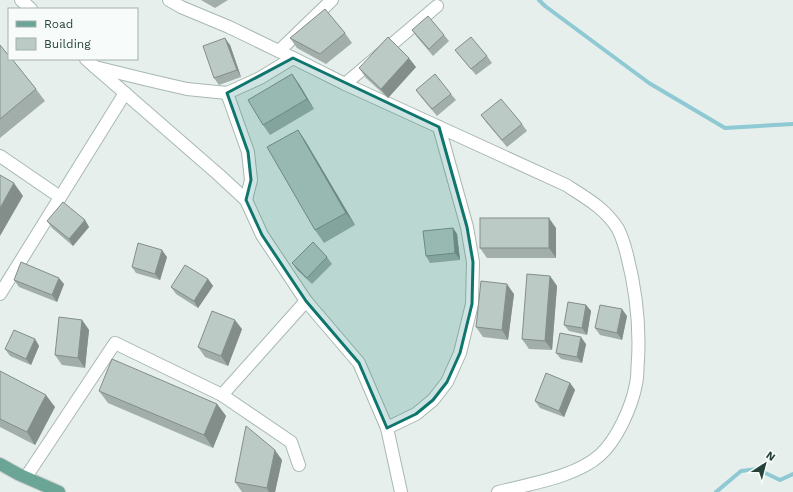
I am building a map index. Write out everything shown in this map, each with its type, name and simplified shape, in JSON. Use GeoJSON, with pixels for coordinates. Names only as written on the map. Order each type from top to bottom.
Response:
{"type":"FeatureCollection","features":[{"type":"Feature","properties":{"kind":"main road"},"geometry":{"type":"LineString","coordinates":[[0,464],[59,492]]}},
{"type":"Feature","properties":{"kind":"street"},"geometry":{"type":"LineString","coordinates":[[22,0],[30,8]]}},
{"type":"Feature","properties":{"kind":"street"},"geometry":{"type":"LineString","coordinates":[[169,0],[279,51],[345,84],[566,185],[591,200],[607,214],[619,231],[632,275],[637,303],[639,334],[636,384],[629,407],[615,437],[600,455],[586,465],[567,474],[498,492]]}},
{"type":"Feature","properties":{"kind":"street"},"geometry":{"type":"LineString","coordinates":[[279,51],[332,0]]}},
{"type":"Feature","properties":{"kind":"street"},"geometry":{"type":"LineString","coordinates":[[345,84],[438,6]]}},
{"type":"Feature","properties":{"kind":"street"},"geometry":{"type":"LineString","coordinates":[[90,63],[187,89],[227,93],[260,78],[293,58]]}},
{"type":"Feature","properties":{"kind":"street"},"geometry":{"type":"LineString","coordinates":[[90,63],[246,200],[262,235],[306,301],[359,363],[387,428],[401,492]]}},
{"type":"Feature","properties":{"kind":"street"},"geometry":{"type":"LineString","coordinates":[[0,294],[125,93]]}},
{"type":"Feature","properties":{"kind":"street"},"geometry":{"type":"LineString","coordinates":[[227,93],[248,152],[251,180],[246,200]]}},
{"type":"Feature","properties":{"kind":"street"},"geometry":{"type":"LineString","coordinates":[[387,428],[416,414],[433,400],[447,382],[460,353],[472,304],[473,262],[467,227],[439,127]]}},
{"type":"Feature","properties":{"kind":"street"},"geometry":{"type":"LineString","coordinates":[[0,156],[60,197]]}},
{"type":"Feature","properties":{"kind":"street"},"geometry":{"type":"LineString","coordinates":[[222,395],[306,301]]}},
{"type":"Feature","properties":{"kind":"street"},"geometry":{"type":"LineString","coordinates":[[26,477],[115,342],[222,395],[291,442],[298,466]]}},
{"type":"Feature","properties":{"kind":"highlighted area"},"geometry":{"type":"Polygon","coordinates":[[[293,58],[439,127],[467,227],[473,262],[472,304],[460,353],[447,382],[433,400],[416,414],[387,428],[359,363],[306,301],[262,235],[246,200],[251,180],[248,152],[227,93],[293,58]]]}},
{"type":"Feature","properties":{"kind":"building"},"geometry":{"type":"Polygon","coordinates":[[[325,9],[345,33],[320,54],[290,38],[325,9]]]}},
{"type":"Feature","properties":{"kind":"building"},"geometry":{"type":"Polygon","coordinates":[[[428,16],[444,35],[429,49],[412,30],[428,16]]]}},
{"type":"Feature","properties":{"kind":"building"},"geometry":{"type":"Polygon","coordinates":[[[388,37],[409,58],[381,89],[359,68],[388,37]]]}},
{"type":"Feature","properties":{"kind":"building"},"geometry":{"type":"Polygon","coordinates":[[[471,37],[487,56],[471,69],[455,50],[471,37]]]}},
{"type":"Feature","properties":{"kind":"building"},"geometry":{"type":"Polygon","coordinates":[[[225,38],[237,70],[214,78],[203,46],[225,38]]]}},
{"type":"Feature","properties":{"kind":"building"},"geometry":{"type":"Polygon","coordinates":[[[0,45],[8,55],[8,60],[13,60],[36,89],[0,119],[0,45]]]}},
{"type":"Feature","properties":{"kind":"building"},"geometry":{"type":"Polygon","coordinates":[[[292,74],[307,99],[263,125],[248,100],[292,74]]]}},
{"type":"Feature","properties":{"kind":"building"},"geometry":{"type":"Polygon","coordinates":[[[435,74],[451,94],[432,109],[416,90],[435,74]]]}},
{"type":"Feature","properties":{"kind":"building"},"geometry":{"type":"Polygon","coordinates":[[[501,99],[522,124],[502,140],[481,115],[501,99]]]}},
{"type":"Feature","properties":{"kind":"building"},"geometry":{"type":"Polygon","coordinates":[[[298,130],[346,213],[315,230],[267,147],[298,130]]]}},
{"type":"Feature","properties":{"kind":"building"},"geometry":{"type":"Polygon","coordinates":[[[0,175],[14,183],[0,208],[0,175]]]}},
{"type":"Feature","properties":{"kind":"building"},"geometry":{"type":"Polygon","coordinates":[[[63,202],[85,220],[69,239],[47,221],[63,202]]]}},
{"type":"Feature","properties":{"kind":"building"},"geometry":{"type":"Polygon","coordinates":[[[480,218],[549,218],[549,248],[480,248],[480,218]]]}},
{"type":"Feature","properties":{"kind":"building"},"geometry":{"type":"Polygon","coordinates":[[[453,228],[455,253],[426,256],[423,231],[453,228]]]}},
{"type":"Feature","properties":{"kind":"building"},"geometry":{"type":"Polygon","coordinates":[[[313,242],[327,257],[307,278],[292,263],[313,242]]]}},
{"type":"Feature","properties":{"kind":"building"},"geometry":{"type":"Polygon","coordinates":[[[138,243],[162,250],[155,274],[132,267],[138,243]]]}},
{"type":"Feature","properties":{"kind":"building"},"geometry":{"type":"Polygon","coordinates":[[[21,262],[59,278],[52,295],[14,280],[21,262]]]}},
{"type":"Feature","properties":{"kind":"building"},"geometry":{"type":"Polygon","coordinates":[[[185,265],[208,279],[194,301],[171,287],[185,265]]]}},
{"type":"Feature","properties":{"kind":"building"},"geometry":{"type":"Polygon","coordinates":[[[527,274],[550,276],[545,341],[522,339],[527,274]]]}},
{"type":"Feature","properties":{"kind":"building"},"geometry":{"type":"Polygon","coordinates":[[[481,281],[507,284],[502,330],[476,327],[481,281]]]}},
{"type":"Feature","properties":{"kind":"building"},"geometry":{"type":"Polygon","coordinates":[[[568,302],[586,305],[582,328],[564,325],[568,302]]]}},
{"type":"Feature","properties":{"kind":"building"},"geometry":{"type":"Polygon","coordinates":[[[600,305],[622,309],[617,333],[595,328],[600,305]]]}},
{"type":"Feature","properties":{"kind":"building"},"geometry":{"type":"Polygon","coordinates":[[[212,311],[235,320],[221,356],[198,347],[212,311]]]}},
{"type":"Feature","properties":{"kind":"building"},"geometry":{"type":"Polygon","coordinates":[[[59,317],[82,320],[78,358],[55,355],[59,317]]]}},
{"type":"Feature","properties":{"kind":"building"},"geometry":{"type":"Polygon","coordinates":[[[14,330],[35,339],[26,359],[5,349],[14,330]]]}},
{"type":"Feature","properties":{"kind":"building"},"geometry":{"type":"Polygon","coordinates":[[[560,333],[581,337],[577,357],[556,353],[560,333]]]}},
{"type":"Feature","properties":{"kind":"building"},"geometry":{"type":"Polygon","coordinates":[[[112,359],[217,404],[204,435],[99,391],[112,359]]]}},
{"type":"Feature","properties":{"kind":"building"},"geometry":{"type":"Polygon","coordinates":[[[0,371],[46,395],[27,432],[0,419],[0,371]]]}},
{"type":"Feature","properties":{"kind":"building"},"geometry":{"type":"Polygon","coordinates":[[[546,373],[570,383],[559,411],[535,401],[546,373]]]}},
{"type":"Feature","properties":{"kind":"building"},"geometry":{"type":"Polygon","coordinates":[[[246,426],[275,450],[267,488],[235,482],[246,426]]]}},
{"type":"Feature","properties":{"kind":"waterway"},"geometry":{"type":"LineString","coordinates":[[539,0],[649,83],[725,128],[793,124]]}},
{"type":"Feature","properties":{"kind":"waterway"},"geometry":{"type":"LineString","coordinates":[[716,492],[741,471],[757,469],[780,480],[793,474]]}}]}
